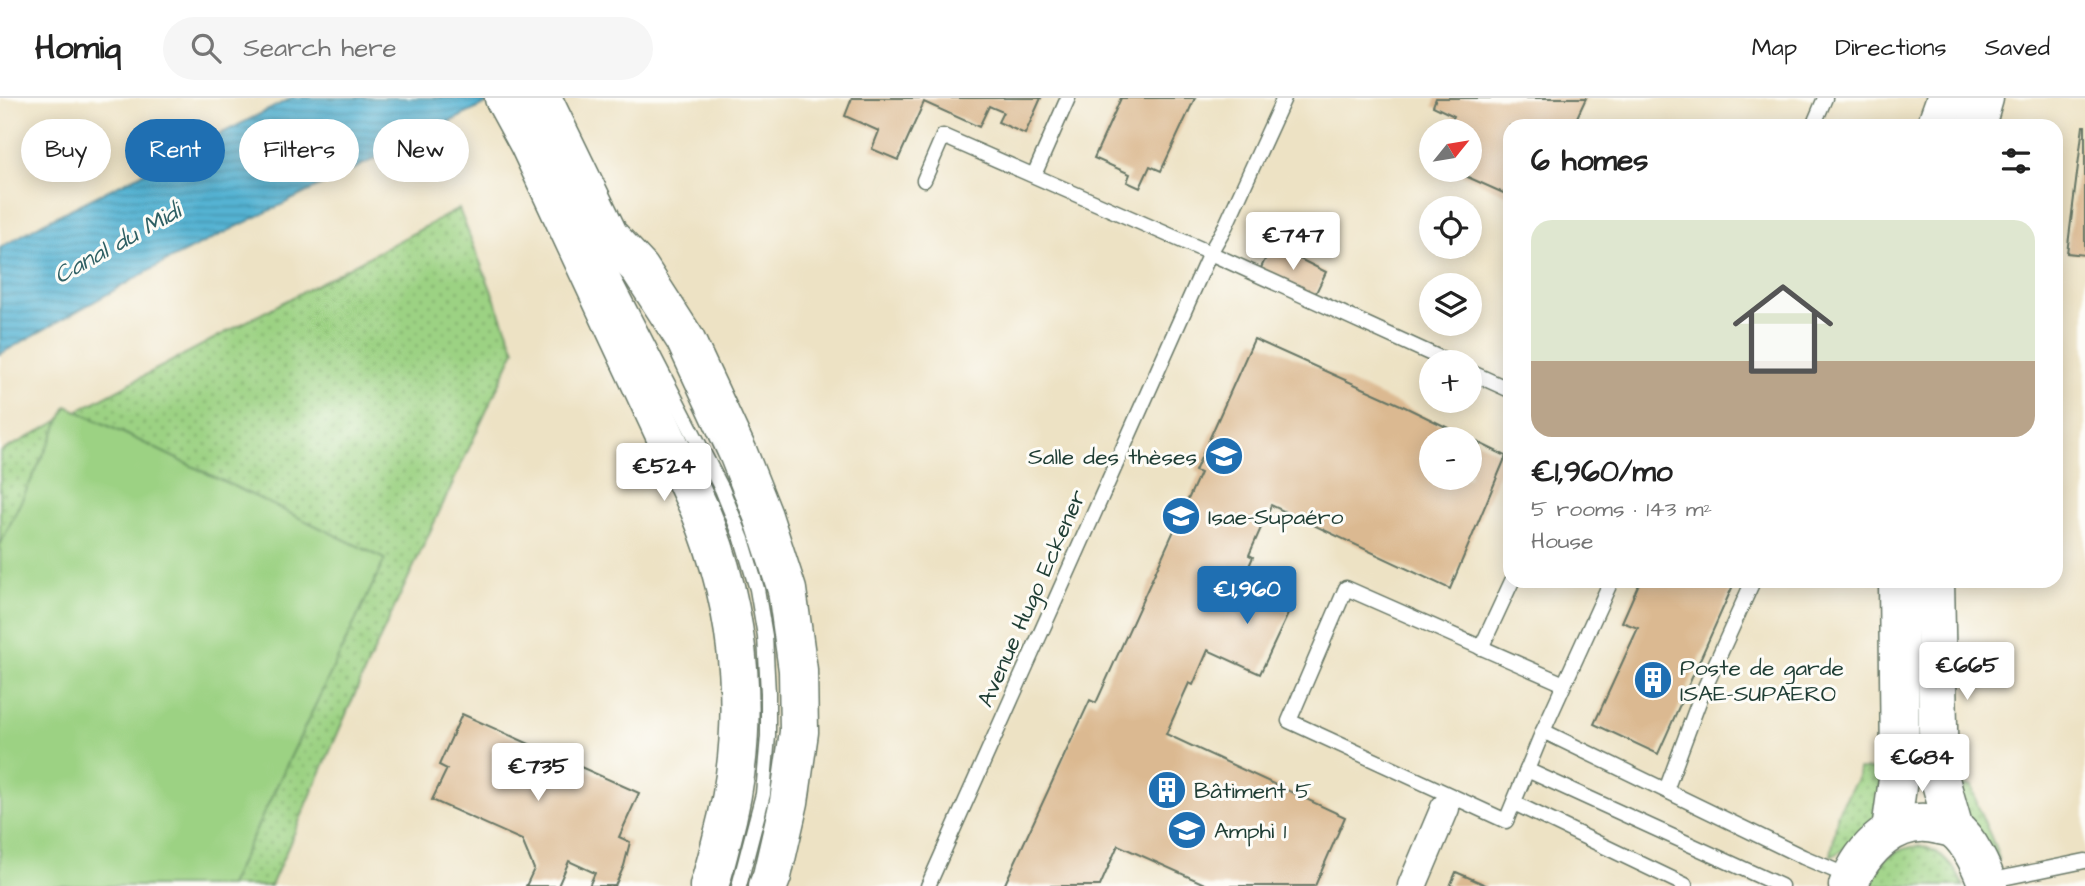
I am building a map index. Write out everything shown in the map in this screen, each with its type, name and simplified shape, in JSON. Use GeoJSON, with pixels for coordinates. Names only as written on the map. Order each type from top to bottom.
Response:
{"type":"FeatureCollection","features":[{"type":"Feature","properties":{"kind":"street"},"geometry":{"type":"LineString","coordinates":[[1938,119],[1945,98]]}},
{"type":"Feature","properties":{"kind":"street"},"geometry":{"type":"LineString","coordinates":[[1978,119],[1984,98]]}},
{"type":"Feature","properties":{"kind":"street"},"geometry":{"type":"LineString","coordinates":[[536,124],[603,241],[640,269],[685,339],[738,453],[763,516],[787,590],[798,670],[799,732],[789,802],[768,886]]}},
{"type":"Feature","properties":{"kind":"street"},"geometry":{"type":"LineString","coordinates":[[536,124],[713,541],[724,585],[736,645],[741,695],[740,720],[733,791],[709,886]]}},
{"type":"Feature","properties":{"kind":"street"},"geometry":{"type":"LineString","coordinates":[[1891,831],[1900,765],[1898,588]]}},
{"type":"Feature","properties":{"kind":"street"},"geometry":{"type":"LineString","coordinates":[[1935,588],[1939,776],[1954,830],[1976,856],[1988,883]]}},
{"type":"Feature","properties":{"kind":"street"},"geometry":{"type":"LineString","coordinates":[[1412,886],[1445,808]]}},
{"type":"Feature","properties":{"kind":"street"},"geometry":{"type":"LineString","coordinates":[[1850,882],[1868,850],[1891,831],[1909,824],[1932,823],[1954,830]]}},
{"type":"Feature","properties":{"kind":"lane"},"geometry":{"type":"LineString","coordinates":[[1034,175],[1068,98]]}},
{"type":"Feature","properties":{"kind":"lane","name":"Avenue Hugo Eckener"},"geometry":{"type":"LineString","coordinates":[[928,886],[1210,253],[1226,225],[1284,98]]}},
{"type":"Feature","properties":{"kind":"lane"},"geometry":{"type":"LineString","coordinates":[[1816,119],[1825,98]]}},
{"type":"Feature","properties":{"kind":"lane"},"geometry":{"type":"LineString","coordinates":[[924,180],[943,136],[1423,350]]}},
{"type":"Feature","properties":{"kind":"lane"},"geometry":{"type":"LineString","coordinates":[[603,241],[652,355],[722,489],[757,589],[765,636],[768,736],[763,794],[739,886]]}},
{"type":"Feature","properties":{"kind":"lane"},"geometry":{"type":"LineString","coordinates":[[1482,377],[1503,387]]}},
{"type":"Feature","properties":{"kind":"lane"},"geometry":{"type":"LineString","coordinates":[[1564,684],[1346,588],[1289,721],[1506,821],[1543,731],[1608,588]]}},
{"type":"Feature","properties":{"kind":"lane"},"geometry":{"type":"LineString","coordinates":[[1481,648],[1509,588]]}},
{"type":"Feature","properties":{"kind":"lane"},"geometry":{"type":"LineString","coordinates":[[1666,790],[1701,696],[1750,588]]}},
{"type":"Feature","properties":{"kind":"lane"},"geometry":{"type":"LineString","coordinates":[[1543,731],[1850,882]]}},
{"type":"Feature","properties":{"kind":"lane"},"geometry":{"type":"LineString","coordinates":[[1527,770],[1781,886]]}},
{"type":"Feature","properties":{"kind":"lane"},"geometry":{"type":"LineString","coordinates":[[1514,803],[1685,884],[1684,886]]}},
{"type":"Feature","properties":{"kind":"lane"},"geometry":{"type":"LineString","coordinates":[[1988,883],[2085,861]]}},
{"type":"Feature","properties":{"kind":"green space"},"geometry":{"type":"Polygon","coordinates":[[[459,209],[515,350],[368,664],[271,886],[0,886],[0,452],[459,209]]]}},
{"type":"Feature","properties":{"kind":"green space"},"geometry":{"type":"Polygon","coordinates":[[[67,406],[385,559],[229,886],[0,886],[0,545],[67,406]]]}},
{"type":"Feature","properties":{"kind":"green space"},"geometry":{"type":"Polygon","coordinates":[[[1859,769],[1886,770],[1881,804],[1859,834],[1831,856],[1838,812],[1858,777],[1859,769]]]}},
{"type":"Feature","properties":{"kind":"green space"},"geometry":{"type":"Polygon","coordinates":[[[1946,784],[1972,786],[1999,859],[1989,857],[1946,784]]]}},
{"type":"Feature","properties":{"kind":"green space"},"geometry":{"type":"Polygon","coordinates":[[[1922,846],[1948,861],[1964,886],[1867,886],[1888,857],[1903,849],[1922,846]]]}},
{"type":"Feature","properties":{"kind":"water"},"geometry":{"type":"Polygon","coordinates":[[[292,98],[498,98],[455,119],[373,119],[373,160],[359,166],[359,119],[250,119],[292,98]]]}},
{"type":"Feature","properties":{"kind":"water","name":"Canal du Midi"},"geometry":{"type":"Polygon","coordinates":[[[239,125],[239,182],[327,182],[165,262],[0,354],[0,248],[125,182],[225,182],[225,132],[239,125]]]}},
{"type":"Feature","properties":{"kind":"building"},"geometry":{"type":"Polygon","coordinates":[[[852,98],[1041,98],[1025,134],[998,122],[1003,112],[989,106],[979,127],[924,102],[898,160],[872,149],[879,131],[845,116],[852,98]]]}},
{"type":"Feature","properties":{"kind":"building"},"geometry":{"type":"Polygon","coordinates":[[[1121,98],[1195,98],[1161,171],[1150,166],[1140,188],[1127,182],[1130,174],[1094,158],[1121,98]]]}},
{"type":"Feature","properties":{"kind":"building"},"geometry":{"type":"Polygon","coordinates":[[[1436,98],[1586,98],[1576,119],[1503,119],[1503,193],[1479,182],[1482,182],[1482,119],[1453,119],[1454,116],[1433,106],[1436,98]]]}},
{"type":"Feature","properties":{"kind":"building"},"geometry":{"type":"Polygon","coordinates":[[[2085,126],[2085,255],[2067,253],[2085,126]]]}},
{"type":"Feature","properties":{"kind":"building"},"geometry":{"type":"Polygon","coordinates":[[[1272,245],[1326,272],[1313,299],[1259,272],[1272,245]]]}},
{"type":"Feature","properties":{"kind":"building"},"geometry":{"type":"Polygon","coordinates":[[[1254,339],[1446,427],[1419,427],[1419,490],[1482,490],[1482,444],[1503,455],[1503,463],[1450,589],[1271,505],[1249,555],[1253,557],[1239,589],[1289,612],[1260,674],[1208,650],[1193,685],[1189,683],[1166,734],[1345,817],[1315,886],[1209,886],[1118,845],[1100,886],[1004,886],[1090,700],[1096,703],[1200,473],[1195,471],[1254,339]]]}},
{"type":"Feature","properties":{"kind":"building","name":"Poste de garde ISAE-SUPAERO"},"geometry":{"type":"Polygon","coordinates":[[[1637,588],[1732,588],[1658,754],[1594,724],[1638,628],[1622,622],[1637,588]]]}},
{"type":"Feature","properties":{"kind":"building"},"geometry":{"type":"Polygon","coordinates":[[[462,714],[639,793],[619,837],[630,842],[615,886],[589,886],[595,873],[569,861],[558,886],[526,886],[534,869],[522,840],[432,800],[447,769],[439,765],[462,714]]]}},
{"type":"Feature","properties":{"kind":"building"},"geometry":{"type":"Polygon","coordinates":[[[1456,872],[1488,886],[1450,886],[1456,872]]]}},
{"type":"Feature","properties":{"kind":"place","name":"Salle des thèses"},"geometry":{"type":"Point","coordinates":[1224,456]}},
{"type":"Feature","properties":{"kind":"place","name":"Isae-Supaéro"},"geometry":{"type":"Point","coordinates":[1181,516]}},
{"type":"Feature","properties":{"kind":"place","name":"Poste de garde ISAE-SUPAERO"},"geometry":{"type":"Point","coordinates":[1653,680]}},
{"type":"Feature","properties":{"kind":"place","name":"Bâtiment 5"},"geometry":{"type":"Point","coordinates":[1167,790]}},
{"type":"Feature","properties":{"kind":"place","name":"Amphi 1"},"geometry":{"type":"Point","coordinates":[1187,830]}}]}
